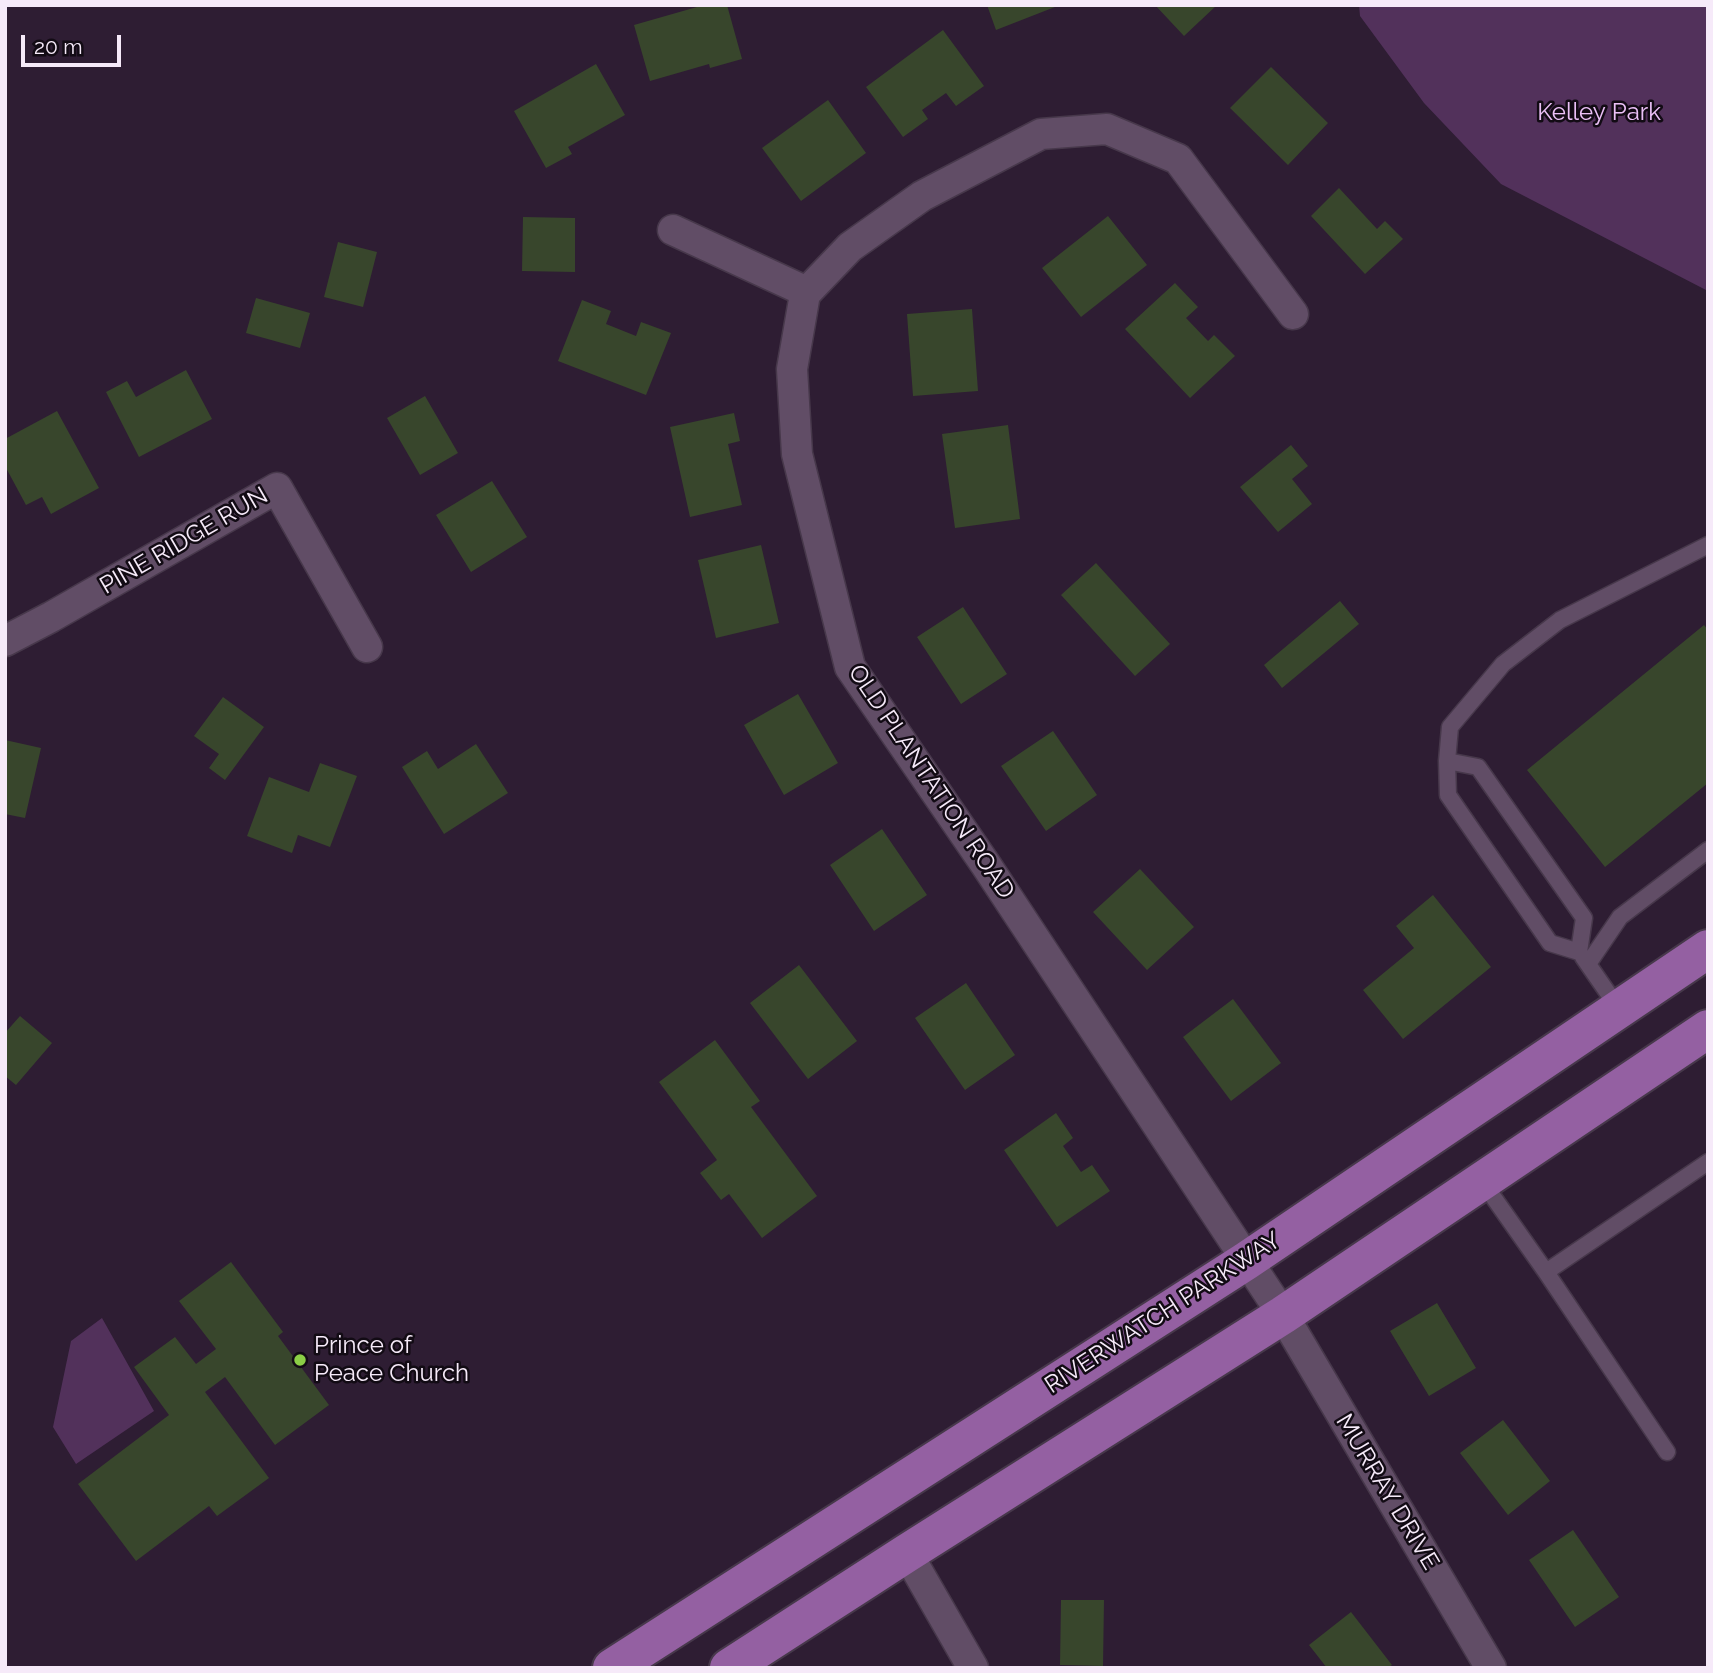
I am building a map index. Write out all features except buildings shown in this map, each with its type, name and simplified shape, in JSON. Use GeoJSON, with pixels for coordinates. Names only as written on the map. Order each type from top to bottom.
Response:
{"type":"FeatureCollection","features":[{"type":"Feature","properties":{"kind":"main road","name":"RIVERWATCH PARKWAY"},"geometry":{"type":"LineString","coordinates":[[612,1668],[1246,1261],[1708,948]]}},
{"type":"Feature","properties":{"kind":"main road"},"geometry":{"type":"LineString","coordinates":[[729,1668],[1283,1315],[1708,1029]]}},
{"type":"Feature","properties":{"kind":"street"},"geometry":{"type":"LineString","coordinates":[[673,230],[807,292],[850,247],[922,195],[1041,134],[1107,130],[1178,159],[1293,314]]}},
{"type":"Feature","properties":{"kind":"street","name":"OLD PLANTATION ROAD"},"geometry":{"type":"LineString","coordinates":[[807,292],[792,369],[797,454],[850,667],[986,865],[1283,1315]]}},
{"type":"Feature","properties":{"kind":"street","name":"PINE RIDGE RUN"},"geometry":{"type":"LineString","coordinates":[[5,640],[63,610],[277,488],[367,647]]}},
{"type":"Feature","properties":{"kind":"street","name":"MURRAY DRIVE"},"geometry":{"type":"LineString","coordinates":[[1283,1315],[1491,1668]]}},
{"type":"Feature","properties":{"kind":"street"},"geometry":{"type":"LineString","coordinates":[[907,1553],[973,1668]]}},
{"type":"Feature","properties":{"kind":"lane"},"geometry":{"type":"LineString","coordinates":[[1619,1009],[1584,958],[1550,943],[1448,795],[1450,727],[1503,664],[1560,620],[1708,545]]}},
{"type":"Feature","properties":{"kind":"lane"},"geometry":{"type":"LineString","coordinates":[[1447,761],[1478,767],[1584,918],[1584,958]]}},
{"type":"Feature","properties":{"kind":"lane"},"geometry":{"type":"LineString","coordinates":[[1584,958],[1620,917],[1708,850]]}},
{"type":"Feature","properties":{"kind":"lane"},"geometry":{"type":"LineString","coordinates":[[1546,1272],[1708,1162]]}},
{"type":"Feature","properties":{"kind":"lane"},"geometry":{"type":"LineString","coordinates":[[1482,1181],[1667,1452]]}},
{"type":"Feature","properties":{"kind":"green space","name":"Kelley Park"},"geometry":{"type":"Polygon","coordinates":[[[1359,5],[1708,5],[1708,295],[1706,290],[1501,184],[1424,103],[1360,16],[1359,5]]]}},
{"type":"Feature","properties":{"kind":"green space"},"geometry":{"type":"Polygon","coordinates":[[[102,1318],[154,1411],[76,1464],[53,1427],[71,1341],[102,1318]]]}},
{"type":"Feature","properties":{"kind":"place","name":"Prince of Peace Church"},"geometry":{"type":"Point","coordinates":[300,1360]}}]}
